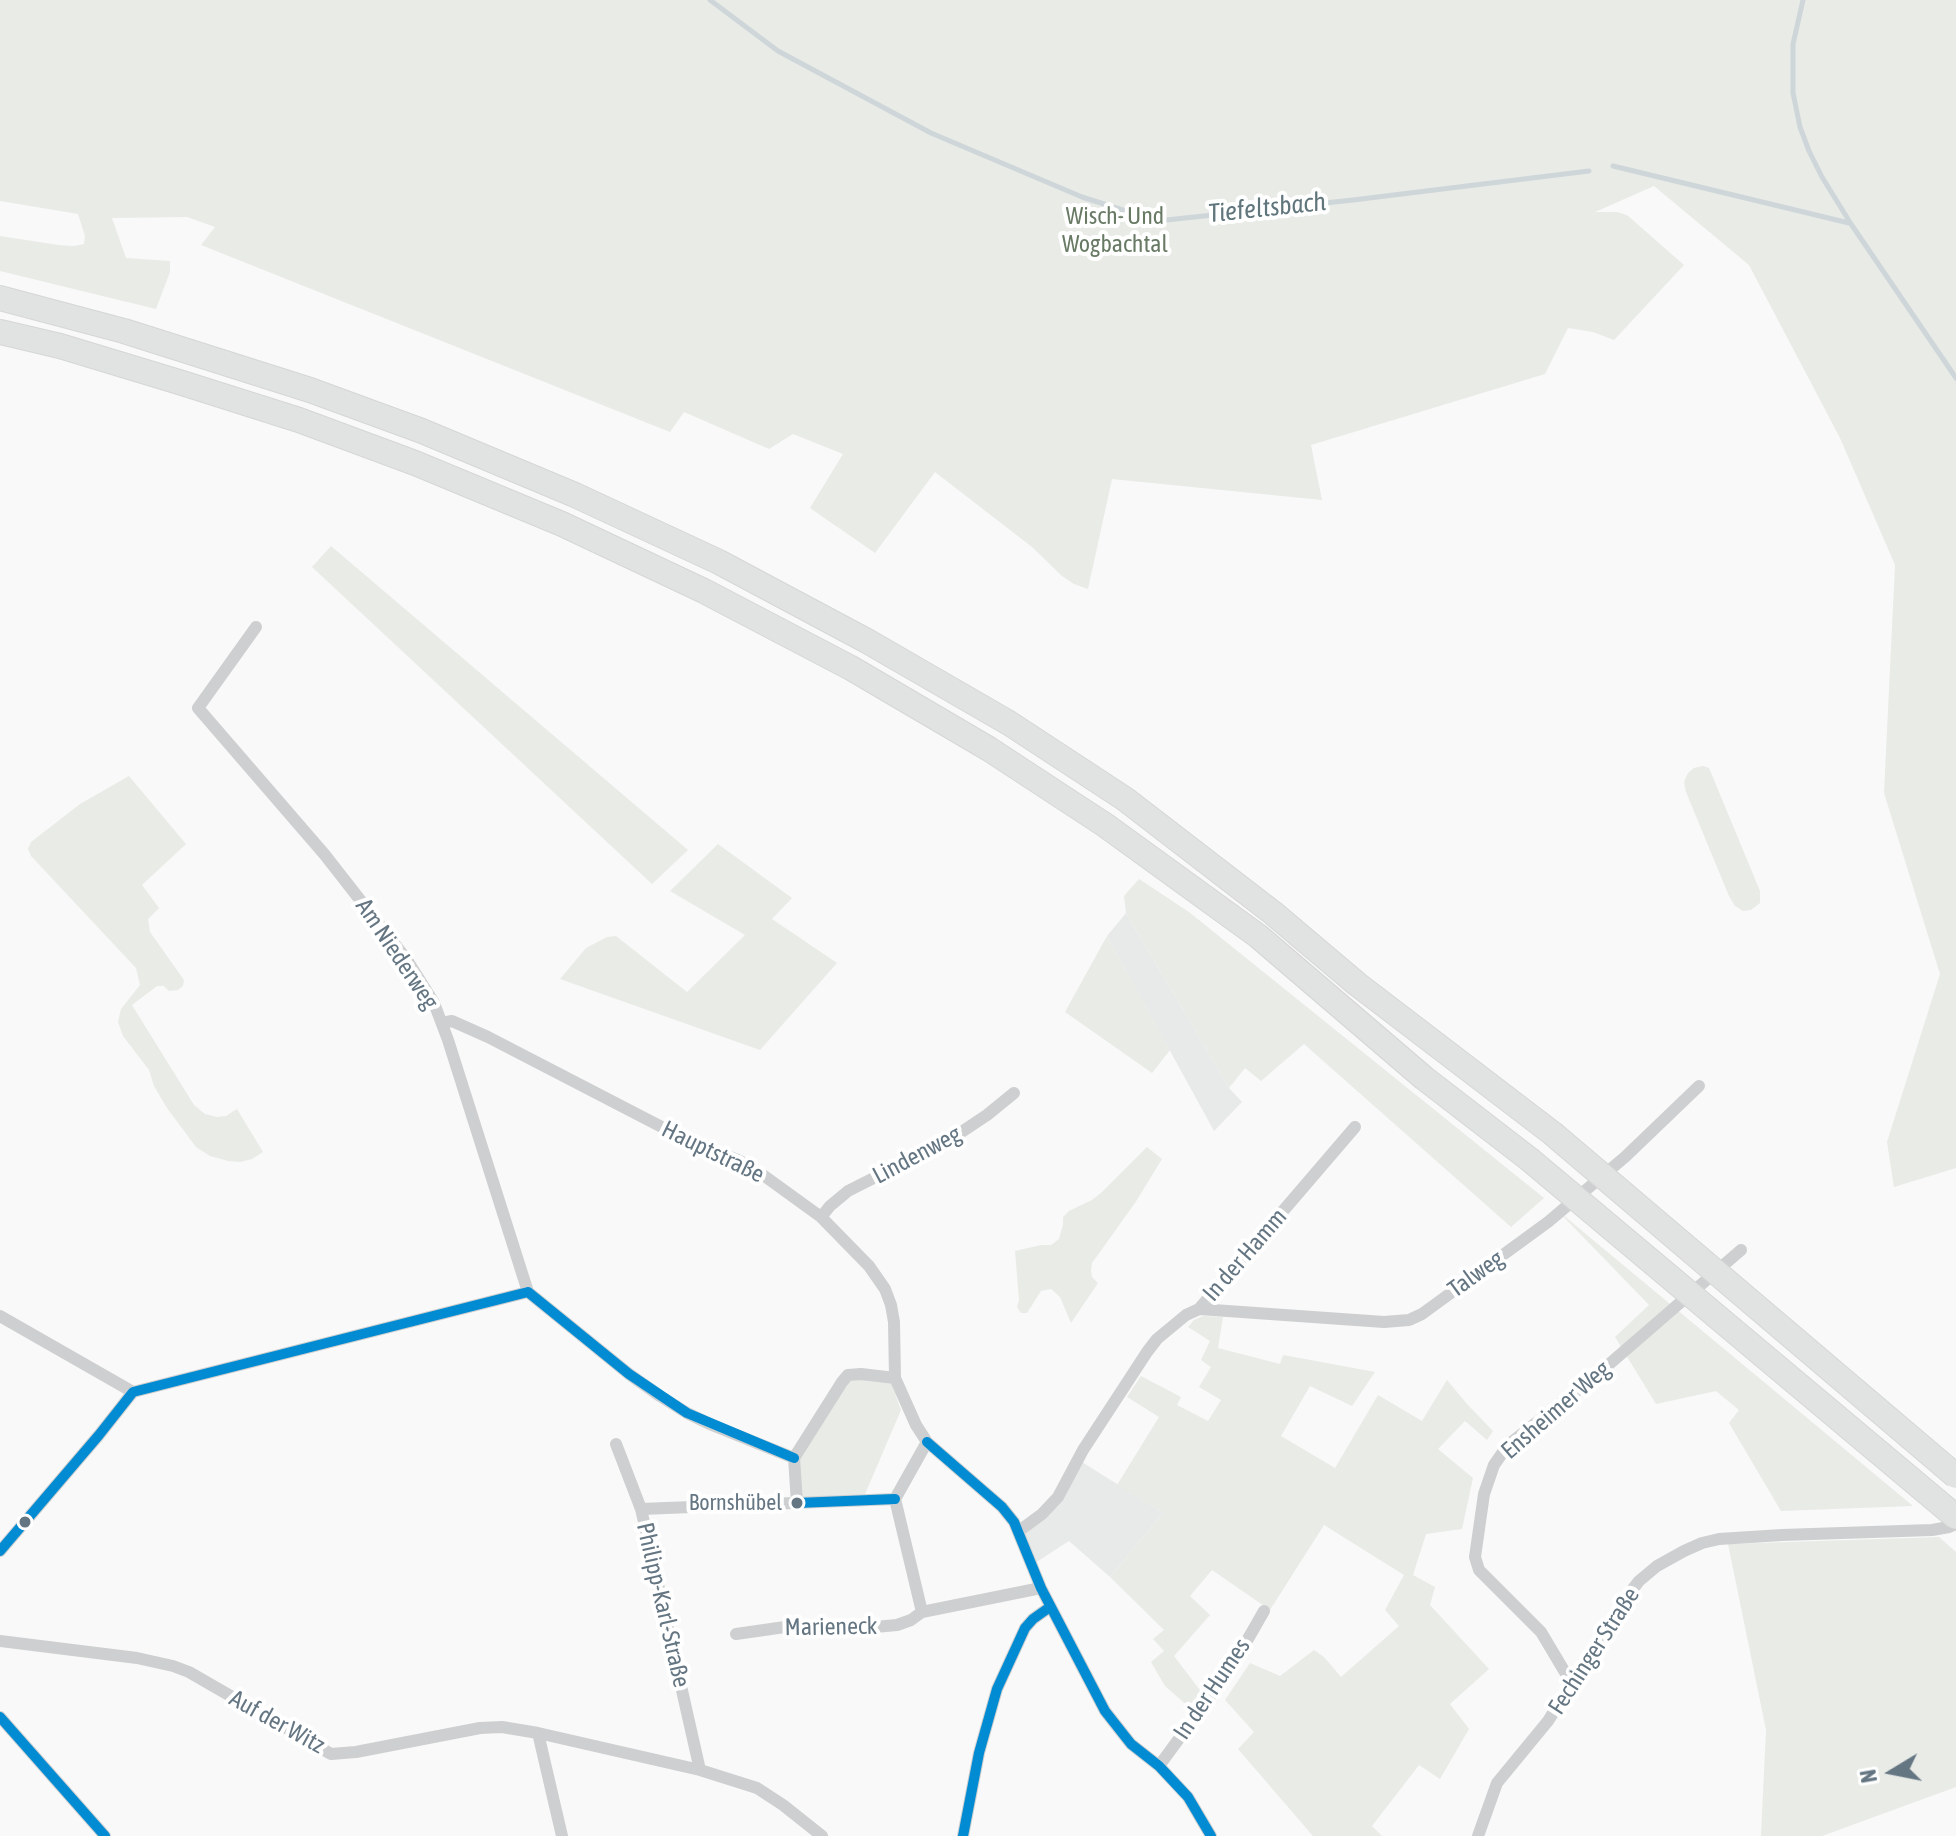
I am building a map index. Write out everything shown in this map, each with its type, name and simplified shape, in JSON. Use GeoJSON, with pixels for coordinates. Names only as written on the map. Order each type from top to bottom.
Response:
{"type":"FeatureCollection","features":[{"type":"Feature","properties":{"kind":"highway"},"geometry":{"type":"LineString","coordinates":[[0,298],[124,331],[310,390],[422,431],[575,495],[719,562],[867,641],[1009,723],[1125,799],[1273,913],[1357,984],[1552,1133],[1956,1476]]}},
{"type":"Feature","properties":{"kind":"highway"},"geometry":{"type":"LineString","coordinates":[[0,332],[113,361],[314,426],[415,463],[562,524],[704,591],[851,668],[989,749],[1047,786],[1258,936],[1424,1078],[1529,1159],[1956,1517]]}},
{"type":"Feature","properties":{"kind":"street","name":"Am Niederweg"},"geometry":{"type":"LineString","coordinates":[[256,627],[198,708],[325,855],[407,960],[434,1003],[528,1292]]}},
{"type":"Feature","properties":{"kind":"street","name":"Hauptstraße"},"geometry":{"type":"LineString","coordinates":[[442,1023],[452,1021],[468,1027],[685,1139],[738,1160],[821,1217],[869,1266],[885,1289],[891,1305],[895,1378],[909,1412],[927,1442],[1002,1507],[1019,1531],[1050,1607],[1105,1711],[1131,1744],[1159,1766],[1188,1797],[1211,1836]]}},
{"type":"Feature","properties":{"kind":"street","name":"Talweg"},"geometry":{"type":"LineString","coordinates":[[1199,1309],[1384,1322],[1409,1320],[1432,1307],[1548,1222],[1625,1157],[1699,1086]]}},
{"type":"Feature","properties":{"kind":"street","name":"Lindenweg"},"geometry":{"type":"LineString","coordinates":[[821,1217],[848,1191],[951,1139],[1014,1093]]}},
{"type":"Feature","properties":{"kind":"street","name":"In der Hamm"},"geometry":{"type":"LineString","coordinates":[[1019,1531],[1058,1497],[1083,1450],[1147,1352],[1171,1326],[1199,1309],[1355,1127]]}},
{"type":"Feature","properties":{"kind":"street","name":"Ensheimer Weg"},"geometry":{"type":"LineString","coordinates":[[1572,1684],[1541,1632],[1479,1570],[1475,1557],[1484,1494],[1494,1465],[1508,1445],[1592,1379],[1741,1250]]}},
{"type":"Feature","properties":{"kind":"street"},"geometry":{"type":"LineString","coordinates":[[0,1551],[133,1392],[528,1292],[660,1396],[712,1425],[794,1458]]}},
{"type":"Feature","properties":{"kind":"street"},"geometry":{"type":"LineString","coordinates":[[0,1316],[133,1392]]}},
{"type":"Feature","properties":{"kind":"street"},"geometry":{"type":"LineString","coordinates":[[797,1503],[794,1458],[842,1382],[848,1375],[861,1374],[895,1378]]}},
{"type":"Feature","properties":{"kind":"street"},"geometry":{"type":"LineString","coordinates":[[922,1612],[895,1499],[927,1442]]}},
{"type":"Feature","properties":{"kind":"street","name":"Philipp-Karl-Straße"},"geometry":{"type":"LineString","coordinates":[[616,1444],[641,1509],[700,1770]]}},
{"type":"Feature","properties":{"kind":"street"},"geometry":{"type":"LineString","coordinates":[[641,1509],[895,1499]]}},
{"type":"Feature","properties":{"kind":"street","name":"Fechinger Straße"},"geometry":{"type":"LineString","coordinates":[[1478,1836],[1497,1783],[1548,1721],[1639,1581],[1673,1556],[1702,1543],[1734,1537],[1932,1530],[1956,1524]]}},
{"type":"Feature","properties":{"kind":"street","name":"Marieneck"},"geometry":{"type":"LineString","coordinates":[[736,1634],[799,1625],[864,1628],[897,1625],[922,1612],[1041,1588]]}},
{"type":"Feature","properties":{"kind":"street"},"geometry":{"type":"LineString","coordinates":[[963,1836],[979,1753],[997,1689],[1025,1628],[1050,1607]]}},
{"type":"Feature","properties":{"kind":"street","name":"In der Humes"},"geometry":{"type":"LineString","coordinates":[[1159,1766],[1233,1665],[1264,1611]]}},
{"type":"Feature","properties":{"kind":"street","name":"Auf der Witz"},"geometry":{"type":"LineString","coordinates":[[0,1641],[137,1658],[173,1666],[189,1672],[331,1754],[480,1728],[502,1727],[700,1770],[757,1788],[822,1836]]}},
{"type":"Feature","properties":{"kind":"street"},"geometry":{"type":"LineString","coordinates":[[0,1717],[105,1836]]}},
{"type":"Feature","properties":{"kind":"street"},"geometry":{"type":"LineString","coordinates":[[538,1733],[562,1836]]}},
{"type":"Feature","properties":{"kind":"shaded area"},"geometry":{"type":"Polygon","coordinates":[[[1126,913],[1229,1088],[1242,1102],[1214,1131],[1107,936],[1126,913]]]}},
{"type":"Feature","properties":{"kind":"shaded area"},"geometry":{"type":"Polygon","coordinates":[[[1082,1462],[1163,1513],[1110,1577],[1069,1541],[1035,1563],[1022,1532],[1082,1462]]]}},
{"type":"Feature","properties":{"kind":"green space","name":"Wisch- Und Wogbachtal"},"geometry":{"type":"Polygon","coordinates":[[[0,0],[1956,0],[1956,1168],[1894,1187],[1887,1142],[1940,974],[1884,793],[1895,565],[1840,438],[1749,265],[1654,186],[1595,212],[1627,215],[1684,265],[1614,340],[1593,332],[1568,328],[1545,374],[1311,445],[1322,500],[1112,479],[1088,589],[1062,576],[1032,547],[935,472],[875,553],[810,508],[843,454],[793,434],[769,449],[684,412],[670,432],[201,245],[215,227],[187,217],[112,218],[126,258],[170,261],[170,272],[156,309],[0,271],[0,236],[74,246],[84,244],[85,236],[78,214],[0,201],[0,0]]]}},
{"type":"Feature","properties":{"kind":"green space"},"geometry":{"type":"Polygon","coordinates":[[[331,546],[688,850],[652,884],[312,567],[331,546]]]}},
{"type":"Feature","properties":{"kind":"green space"},"geometry":{"type":"Polygon","coordinates":[[[1703,766],[1709,768],[1760,891],[1760,903],[1751,910],[1743,911],[1735,906],[1729,896],[1686,792],[1684,782],[1688,773],[1703,766]]]}},
{"type":"Feature","properties":{"kind":"green space"},"geometry":{"type":"Polygon","coordinates":[[[129,776],[186,844],[142,885],[159,908],[148,919],[150,932],[184,980],[183,986],[169,991],[164,986],[157,986],[132,1005],[194,1105],[205,1114],[217,1117],[226,1116],[237,1109],[263,1152],[252,1159],[240,1162],[210,1156],[196,1147],[167,1108],[149,1070],[123,1036],[118,1022],[121,1009],[140,985],[136,968],[31,856],[28,849],[31,842],[80,804],[129,776]]]}},
{"type":"Feature","properties":{"kind":"green space"},"geometry":{"type":"Polygon","coordinates":[[[718,844],[792,898],[772,919],[837,963],[760,1050],[560,979],[586,948],[607,937],[616,936],[687,992],[745,935],[670,891],[718,844]]]}},
{"type":"Feature","properties":{"kind":"green space"},"geometry":{"type":"Polygon","coordinates":[[[1139,879],[1189,912],[1544,1198],[1511,1227],[1304,1044],[1261,1081],[1245,1068],[1229,1088],[1126,913],[1124,896],[1139,879]]]}},
{"type":"Feature","properties":{"kind":"green space"},"geometry":{"type":"Polygon","coordinates":[[[1107,936],[1170,1050],[1152,1073],[1065,1012],[1107,936]]]}},
{"type":"Feature","properties":{"kind":"green space"},"geometry":{"type":"Polygon","coordinates":[[[1147,1147],[1162,1159],[1092,1263],[1092,1277],[1098,1283],[1071,1323],[1060,1297],[1051,1289],[1041,1291],[1027,1313],[1021,1313],[1017,1307],[1015,1251],[1051,1245],[1059,1239],[1063,1217],[1102,1192],[1147,1147]]]}},
{"type":"Feature","properties":{"kind":"green space"},"geometry":{"type":"Polygon","coordinates":[[[1557,1210],[1913,1506],[1781,1511],[1729,1423],[1739,1410],[1716,1391],[1656,1404],[1615,1337],[1649,1305],[1557,1210]]]}},
{"type":"Feature","properties":{"kind":"green space"},"geometry":{"type":"Polygon","coordinates":[[[1203,1316],[1223,1317],[1218,1348],[1280,1364],[1283,1355],[1375,1372],[1352,1406],[1310,1386],[1281,1436],[1335,1468],[1378,1395],[1422,1421],[1447,1380],[1493,1431],[1487,1440],[1465,1421],[1438,1449],[1473,1478],[1462,1529],[1426,1534],[1413,1575],[1435,1587],[1430,1605],[1489,1669],[1450,1704],[1469,1729],[1440,1779],[1419,1765],[1372,1826],[1382,1836],[1313,1836],[1238,1749],[1254,1732],[1225,1700],[1250,1663],[1280,1676],[1314,1650],[1341,1677],[1399,1626],[1385,1610],[1404,1575],[1324,1525],[1270,1610],[1212,1570],[1190,1596],[1210,1615],[1174,1656],[1203,1694],[1190,1708],[1165,1686],[1151,1662],[1164,1651],[1153,1639],[1164,1630],[1110,1577],[1163,1513],[1117,1485],[1159,1417],[1127,1397],[1141,1376],[1181,1397],[1177,1405],[1208,1421],[1221,1400],[1199,1387],[1211,1367],[1201,1360],[1210,1341],[1188,1327],[1203,1316]]]}},
{"type":"Feature","properties":{"kind":"green space"},"geometry":{"type":"Polygon","coordinates":[[[850,1378],[891,1383],[901,1410],[865,1494],[802,1497],[799,1459],[850,1378]]]}},
{"type":"Feature","properties":{"kind":"green space"},"geometry":{"type":"Polygon","coordinates":[[[1939,1537],[1956,1552],[1956,1787],[1822,1836],[1761,1836],[1766,1730],[1728,1544],[1939,1537]]]}},
{"type":"Feature","properties":{"kind":"waterway","name":"Tiefeltsbach"},"geometry":{"type":"LineString","coordinates":[[710,0],[778,51],[931,133],[1082,197],[1157,221],[1589,171]]}},
{"type":"Feature","properties":{"kind":"waterway"},"geometry":{"type":"LineString","coordinates":[[1803,0],[1793,44],[1793,93],[1809,151],[1851,224],[1956,378]]}},
{"type":"Feature","properties":{"kind":"waterway","name":"Tiefeltsbach"},"geometry":{"type":"LineString","coordinates":[[1613,166],[1849,223]]}},
{"type":"Feature","properties":{"kind":"transit line"},"geometry":{"type":"LineString","coordinates":[[528,1292],[629,1374],[687,1413],[794,1458]]}},
{"type":"Feature","properties":{"kind":"transit line"},"geometry":{"type":"LineString","coordinates":[[0,1551],[133,1392],[528,1292]]}},
{"type":"Feature","properties":{"kind":"transit line"},"geometry":{"type":"LineString","coordinates":[[927,1442],[1002,1507],[1014,1522],[1041,1588],[1105,1711],[1131,1744],[1159,1766],[1188,1797],[1211,1836]]}},
{"type":"Feature","properties":{"kind":"transit line"},"geometry":{"type":"LineString","coordinates":[[797,1503],[895,1499]]}},
{"type":"Feature","properties":{"kind":"transit line"},"geometry":{"type":"LineString","coordinates":[[963,1836],[979,1753],[997,1689],[1025,1628],[1050,1607]]}},
{"type":"Feature","properties":{"kind":"transit line"},"geometry":{"type":"LineString","coordinates":[[0,1717],[105,1836]]}},
{"type":"Feature","properties":{"kind":"place","name":"Bornshübel"},"geometry":{"type":"Point","coordinates":[797,1503]}}]}
